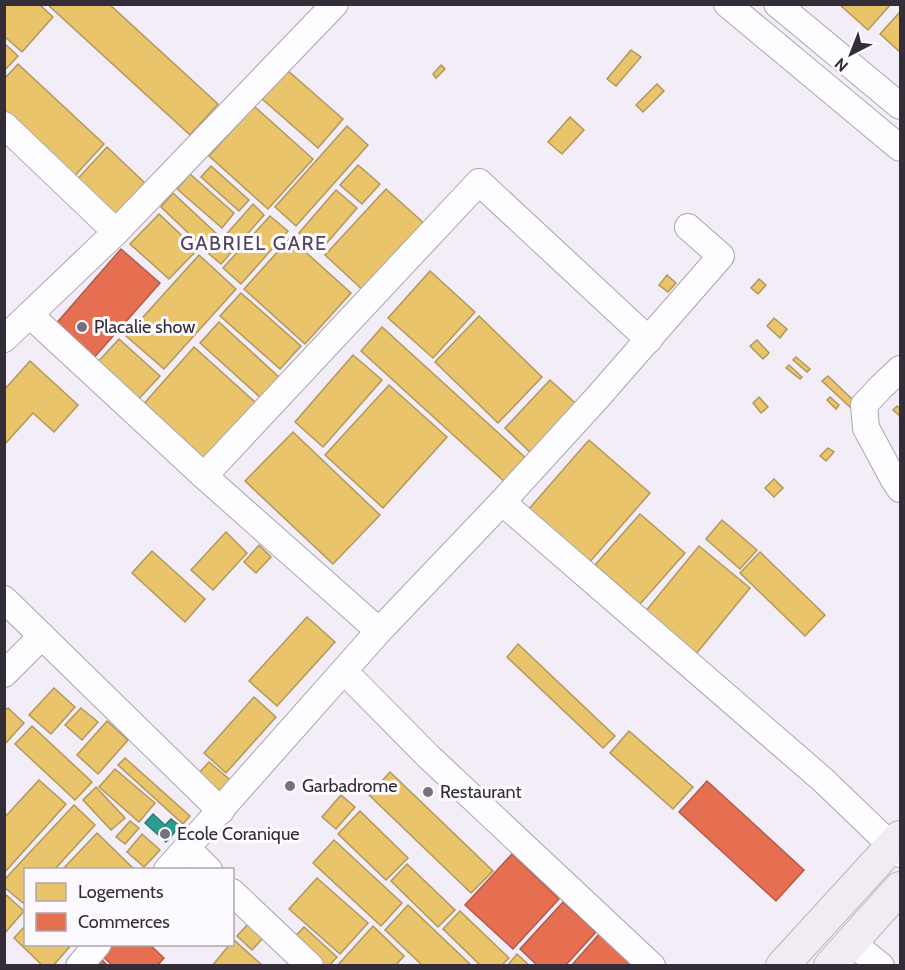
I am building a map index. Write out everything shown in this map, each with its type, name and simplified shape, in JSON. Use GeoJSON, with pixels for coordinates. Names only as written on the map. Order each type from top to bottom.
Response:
{"type":"FeatureCollection","features":[{"type":"Feature","properties":{"kind":"main road"},"geometry":{"type":"LineString","coordinates":[[782,966],[898,846]]}},
{"type":"Feature","properties":{"kind":"main road"},"geometry":{"type":"LineString","coordinates":[[830,966],[900,888]]}},
{"type":"Feature","properties":{"kind":"street"},"geometry":{"type":"LineString","coordinates":[[4,339],[116,232],[335,4]]}},
{"type":"Feature","properties":{"kind":"street"},"geometry":{"type":"LineString","coordinates":[[727,4],[900,148]]}},
{"type":"Feature","properties":{"kind":"street"},"geometry":{"type":"LineString","coordinates":[[777,4],[900,106]]}},
{"type":"Feature","properties":{"kind":"street"},"geometry":{"type":"LineString","coordinates":[[4,125],[116,232]]}},
{"type":"Feature","properties":{"kind":"street"},"geometry":{"type":"LineString","coordinates":[[204,476],[479,182],[649,340]]}},
{"type":"Feature","properties":{"kind":"street"},"geometry":{"type":"LineString","coordinates":[[170,868],[379,631],[502,502],[649,340],[721,256],[688,227]]}},
{"type":"Feature","properties":{"kind":"street"},"geometry":{"type":"LineString","coordinates":[[30,315],[204,476],[379,631]]}},
{"type":"Feature","properties":{"kind":"street"},"geometry":{"type":"LineString","coordinates":[[900,369],[864,405],[866,428],[900,489]]}},
{"type":"Feature","properties":{"kind":"street"},"geometry":{"type":"LineString","coordinates":[[502,502],[898,846]]}},
{"type":"Feature","properties":{"kind":"street"},"geometry":{"type":"LineString","coordinates":[[4,599],[221,811]]}},
{"type":"Feature","properties":{"kind":"street"},"geometry":{"type":"LineString","coordinates":[[4,674],[42,636]]}},
{"type":"Feature","properties":{"kind":"street"},"geometry":{"type":"LineString","coordinates":[[344,671],[428,756],[652,966]]}},
{"type":"Feature","properties":{"kind":"street"},"geometry":{"type":"LineString","coordinates":[[188,848],[206,868]]}},
{"type":"Feature","properties":{"kind":"street"},"geometry":{"type":"LineString","coordinates":[[234,894],[310,966]]}},
{"type":"Feature","properties":{"kind":"street"},"geometry":{"type":"LineString","coordinates":[[851,942],[881,966]]}},
{"type":"Feature","properties":{"kind":"street"},"geometry":{"type":"LineString","coordinates":[[79,966],[97,946]]}},
{"type":"Feature","properties":{"kind":"building: Logements"},"geometry":{"type":"Polygon","coordinates":[[[4,4],[39,4],[53,17],[22,52],[4,36],[4,4]]]}},
{"type":"Feature","properties":{"kind":"building: Logements"},"geometry":{"type":"Polygon","coordinates":[[[47,4],[109,4],[218,104],[190,135],[47,4]]]}},
{"type":"Feature","properties":{"kind":"building: Logements"},"geometry":{"type":"Polygon","coordinates":[[[839,4],[891,4],[868,30],[839,4]]]}},
{"type":"Feature","properties":{"kind":"building: Logements"},"geometry":{"type":"Polygon","coordinates":[[[900,12],[900,52],[880,34],[900,12]]]}},
{"type":"Feature","properties":{"kind":"building: Logements"},"geometry":{"type":"Polygon","coordinates":[[[4,43],[18,56],[4,71],[4,43]]]}},
{"type":"Feature","properties":{"kind":"building: Logements"},"geometry":{"type":"Polygon","coordinates":[[[631,50],[641,57],[616,86],[607,79],[631,50]]]}},
{"type":"Feature","properties":{"kind":"building: Logements"},"geometry":{"type":"Polygon","coordinates":[[[18,64],[104,144],[70,181],[4,120],[4,79],[18,64]]]}},
{"type":"Feature","properties":{"kind":"building: Logements"},"geometry":{"type":"Polygon","coordinates":[[[441,65],[445,69],[436,78],[433,74],[441,65]]]}},
{"type":"Feature","properties":{"kind":"building: Logements"},"geometry":{"type":"Polygon","coordinates":[[[286,69],[343,119],[318,148],[261,98],[286,69]]]}},
{"type":"Feature","properties":{"kind":"building: Logements"},"geometry":{"type":"Polygon","coordinates":[[[657,84],[664,91],[643,112],[636,105],[657,84]]]}},
{"type":"Feature","properties":{"kind":"building: Logements"},"geometry":{"type":"Polygon","coordinates":[[[254,106],[313,159],[268,209],[209,156],[254,106]]]}},
{"type":"Feature","properties":{"kind":"building: Logements"},"geometry":{"type":"Polygon","coordinates":[[[570,117],[584,130],[562,154],[548,142],[570,117]]]}},
{"type":"Feature","properties":{"kind":"building: Logements"},"geometry":{"type":"Polygon","coordinates":[[[347,126],[368,145],[296,226],[275,207],[347,126]]]}},
{"type":"Feature","properties":{"kind":"building: Logements"},"geometry":{"type":"Polygon","coordinates":[[[107,147],[147,185],[113,222],[72,185],[107,147]]]}},
{"type":"Feature","properties":{"kind":"building: Logements"},"geometry":{"type":"Polygon","coordinates":[[[358,165],[380,184],[362,204],[340,185],[358,165]]]}},
{"type":"Feature","properties":{"kind":"building: Logements"},"geometry":{"type":"Polygon","coordinates":[[[211,166],[249,200],[239,211],[201,177],[211,166]]]}},
{"type":"Feature","properties":{"kind":"building: Logements"},"geometry":{"type":"Polygon","coordinates":[[[190,174],[234,213],[222,228],[177,189],[190,174]]]}},
{"type":"Feature","properties":{"kind":"building: Logements"},"geometry":{"type":"Polygon","coordinates":[[[386,189],[427,226],[366,293],[325,255],[386,189]]]}},
{"type":"Feature","properties":{"kind":"building: Logements"},"geometry":{"type":"Polygon","coordinates":[[[336,190],[357,208],[320,251],[299,233],[336,190]]]}},
{"type":"Feature","properties":{"kind":"building: Logements"},"geometry":{"type":"Polygon","coordinates":[[[173,193],[218,235],[205,249],[161,207],[173,193]]]}},
{"type":"Feature","properties":{"kind":"building: Logements"},"geometry":{"type":"Polygon","coordinates":[[[253,204],[264,215],[221,264],[209,254],[253,204]]]}},
{"type":"Feature","properties":{"kind":"building: Logements"},"geometry":{"type":"Polygon","coordinates":[[[159,214],[197,250],[169,279],[130,244],[159,214]]]}},
{"type":"Feature","properties":{"kind":"building: Logements"},"geometry":{"type":"Polygon","coordinates":[[[270,216],[288,231],[241,284],[223,268],[270,216]]]}},
{"type":"Feature","properties":{"kind":"building: Logements"},"geometry":{"type":"Polygon","coordinates":[[[290,238],[351,293],[305,344],[244,289],[290,238]]]}},
{"type":"Feature","properties":{"kind":"building: Logements"},"geometry":{"type":"Polygon","coordinates":[[[199,255],[236,289],[164,369],[126,336],[199,255]]]}},
{"type":"Feature","properties":{"kind":"building: Logements"},"geometry":{"type":"Polygon","coordinates":[[[430,271],[475,312],[433,358],[388,318],[430,271]]]}},
{"type":"Feature","properties":{"kind":"building: Logements"},"geometry":{"type":"Polygon","coordinates":[[[667,275],[676,283],[668,292],[659,285],[667,275]]]}},
{"type":"Feature","properties":{"kind":"building: Logements"},"geometry":{"type":"Polygon","coordinates":[[[759,279],[766,285],[758,294],[751,288],[759,279]]]}},
{"type":"Feature","properties":{"kind":"building: Logements"},"geometry":{"type":"Polygon","coordinates":[[[241,293],[301,346],[280,369],[220,316],[241,293]]]}},
{"type":"Feature","properties":{"kind":"building: Logements"},"geometry":{"type":"Polygon","coordinates":[[[479,316],[542,377],[498,423],[435,362],[479,316]]]}},
{"type":"Feature","properties":{"kind":"building: Logements"},"geometry":{"type":"Polygon","coordinates":[[[774,318],[787,329],[780,338],[767,326],[774,318]]]}},
{"type":"Feature","properties":{"kind":"building: Logements"},"geometry":{"type":"Polygon","coordinates":[[[219,322],[280,378],[262,399],[200,343],[219,322]]]}},
{"type":"Feature","properties":{"kind":"building: Logements"},"geometry":{"type":"Polygon","coordinates":[[[382,327],[528,460],[506,483],[361,351],[382,327]]]}},
{"type":"Feature","properties":{"kind":"building: Logements"},"geometry":{"type":"Polygon","coordinates":[[[119,339],[160,376],[135,403],[94,366],[119,339]]]}},
{"type":"Feature","properties":{"kind":"building: Logements"},"geometry":{"type":"Polygon","coordinates":[[[757,340],[769,353],[763,359],[750,346],[757,340]]]}},
{"type":"Feature","properties":{"kind":"building: Logements"},"geometry":{"type":"Polygon","coordinates":[[[194,347],[257,404],[204,463],[141,407],[194,347]]]}},
{"type":"Feature","properties":{"kind":"building: Logements"},"geometry":{"type":"Polygon","coordinates":[[[353,355],[382,380],[323,447],[295,422],[353,355]]]}},
{"type":"Feature","properties":{"kind":"building: Logements"},"geometry":{"type":"Polygon","coordinates":[[[796,357],[810,369],[807,372],[793,360],[796,357]]]}},
{"type":"Feature","properties":{"kind":"building: Logements"},"geometry":{"type":"Polygon","coordinates":[[[30,361],[78,405],[54,432],[33,413],[4,445],[4,390],[30,361]]]}},
{"type":"Feature","properties":{"kind":"building: Logements"},"geometry":{"type":"Polygon","coordinates":[[[789,365],[802,377],[800,379],[786,368],[789,365]]]}},
{"type":"Feature","properties":{"kind":"building: Logements"},"geometry":{"type":"Polygon","coordinates":[[[828,376],[856,403],[851,408],[822,381],[828,376]]]}},
{"type":"Feature","properties":{"kind":"building: Logements"},"geometry":{"type":"Polygon","coordinates":[[[550,380],[583,410],[537,459],[505,428],[550,380]]]}},
{"type":"Feature","properties":{"kind":"building: Logements"},"geometry":{"type":"Polygon","coordinates":[[[389,385],[447,437],[383,508],[325,455],[389,385]]]}},
{"type":"Feature","properties":{"kind":"building: Logements"},"geometry":{"type":"Polygon","coordinates":[[[759,397],[768,407],[761,413],[753,403],[759,397]]]}},
{"type":"Feature","properties":{"kind":"building: Logements"},"geometry":{"type":"Polygon","coordinates":[[[830,397],[839,405],[836,409],[827,400],[830,397]]]}},
{"type":"Feature","properties":{"kind":"building: Logements"},"geometry":{"type":"Polygon","coordinates":[[[897,406],[900,409],[900,416],[893,410],[897,406]]]}},
{"type":"Feature","properties":{"kind":"building: Logements"},"geometry":{"type":"Polygon","coordinates":[[[293,432],[380,515],[333,564],[245,481],[293,432]]]}},
{"type":"Feature","properties":{"kind":"building: Logements"},"geometry":{"type":"Polygon","coordinates":[[[589,440],[650,493],[588,564],[528,510],[589,440]]]}},
{"type":"Feature","properties":{"kind":"building: Logements"},"geometry":{"type":"Polygon","coordinates":[[[828,448],[834,452],[826,461],[820,456],[828,448]]]}},
{"type":"Feature","properties":{"kind":"building: Logements"},"geometry":{"type":"Polygon","coordinates":[[[774,479],[783,488],[774,497],[765,488],[774,479]]]}},
{"type":"Feature","properties":{"kind":"building: Logements"},"geometry":{"type":"Polygon","coordinates":[[[640,514],[685,553],[640,604],[595,565],[640,514]]]}},
{"type":"Feature","properties":{"kind":"building: Logements"},"geometry":{"type":"Polygon","coordinates":[[[722,520],[757,550],[740,569],[706,539],[722,520]]]}},
{"type":"Feature","properties":{"kind":"building: Logements"},"geometry":{"type":"Polygon","coordinates":[[[226,532],[247,553],[213,590],[191,570],[226,532]]]}},
{"type":"Feature","properties":{"kind":"building: Logements"},"geometry":{"type":"Polygon","coordinates":[[[259,545],[271,557],[256,573],[244,562],[259,545]]]}},
{"type":"Feature","properties":{"kind":"building: Logements"},"geometry":{"type":"Polygon","coordinates":[[[699,546],[750,588],[696,654],[645,612],[699,546]]]}},
{"type":"Feature","properties":{"kind":"building: Logements"},"geometry":{"type":"Polygon","coordinates":[[[152,551],[205,599],[185,622],[132,573],[152,551]]]}},
{"type":"Feature","properties":{"kind":"building: Logements"},"geometry":{"type":"Polygon","coordinates":[[[760,552],[825,615],[805,636],[740,573],[760,552]]]}},
{"type":"Feature","properties":{"kind":"building: Logements"},"geometry":{"type":"Polygon","coordinates":[[[307,617],[335,642],[277,706],[249,681],[307,617]]]}},
{"type":"Feature","properties":{"kind":"building: Logements"},"geometry":{"type":"Polygon","coordinates":[[[518,644],[615,736],[603,748],[507,657],[518,644]]]}},
{"type":"Feature","properties":{"kind":"building: Logements"},"geometry":{"type":"Polygon","coordinates":[[[54,688],[75,707],[51,734],[29,715],[54,688]]]}},
{"type":"Feature","properties":{"kind":"building: Logements"},"geometry":{"type":"Polygon","coordinates":[[[254,697],[276,717],[226,773],[204,753],[254,697]]]}},
{"type":"Feature","properties":{"kind":"building: Logements"},"geometry":{"type":"Polygon","coordinates":[[[8,708],[24,723],[4,745],[4,711],[8,708]]]}},
{"type":"Feature","properties":{"kind":"building: Logements"},"geometry":{"type":"Polygon","coordinates":[[[81,708],[98,722],[82,740],[65,725],[81,708]]]}},
{"type":"Feature","properties":{"kind":"building: Logements"},"geometry":{"type":"Polygon","coordinates":[[[107,721],[128,740],[98,774],[77,755],[107,721]]]}},
{"type":"Feature","properties":{"kind":"building: Logements"},"geometry":{"type":"Polygon","coordinates":[[[32,726],[92,782],[75,800],[15,744],[32,726]]]}},
{"type":"Feature","properties":{"kind":"building: Logements"},"geometry":{"type":"Polygon","coordinates":[[[629,731],[693,787],[673,809],[610,753],[629,731]]]}},
{"type":"Feature","properties":{"kind":"building: Logements"},"geometry":{"type":"Polygon","coordinates":[[[125,758],[190,816],[183,824],[118,765],[125,758]]]}},
{"type":"Feature","properties":{"kind":"building: Logements"},"geometry":{"type":"Polygon","coordinates":[[[209,762],[235,784],[222,798],[197,775],[209,762]]]}},
{"type":"Feature","properties":{"kind":"building: Logements"},"geometry":{"type":"Polygon","coordinates":[[[115,769],[155,803],[139,822],[99,787],[115,769]]]}},
{"type":"Feature","properties":{"kind":"building: Logements"},"geometry":{"type":"Polygon","coordinates":[[[390,772],[493,871],[471,893],[369,795],[390,772]]]}},
{"type":"Feature","properties":{"kind":"building: Logements"},"geometry":{"type":"Polygon","coordinates":[[[39,780],[66,804],[4,873],[4,818],[39,780]]]}},
{"type":"Feature","properties":{"kind":"building: Logements"},"geometry":{"type":"Polygon","coordinates":[[[96,787],[125,818],[111,830],[83,800],[96,787]]]}},
{"type":"Feature","properties":{"kind":"building: Logements"},"geometry":{"type":"Polygon","coordinates":[[[341,795],[355,807],[336,829],[322,817],[341,795]]]}},
{"type":"Feature","properties":{"kind":"building: Logements"},"geometry":{"type":"Polygon","coordinates":[[[74,805],[95,825],[56,868],[24,868],[23,903],[4,887],[4,880],[74,805]]]}},
{"type":"Feature","properties":{"kind":"building: Logements"},"geometry":{"type":"Polygon","coordinates":[[[360,811],[408,858],[386,880],[338,834],[360,811]]]}},
{"type":"Feature","properties":{"kind":"building: Logements"},"geometry":{"type":"Polygon","coordinates":[[[130,821],[139,828],[125,844],[116,837],[130,821]]]}},
{"type":"Feature","properties":{"kind":"building: Logements"},"geometry":{"type":"Polygon","coordinates":[[[97,833],[133,868],[64,868],[97,833]]]}},
{"type":"Feature","properties":{"kind":"building: Logements"},"geometry":{"type":"Polygon","coordinates":[[[142,834],[160,850],[144,867],[127,852],[142,834]]]}},
{"type":"Feature","properties":{"kind":"building: Logements"},"geometry":{"type":"Polygon","coordinates":[[[334,840],[402,903],[381,926],[313,863],[334,840]]]}},
{"type":"Feature","properties":{"kind":"building: Logements"},"geometry":{"type":"Polygon","coordinates":[[[407,864],[455,910],[438,927],[391,881],[407,864]]]}},
{"type":"Feature","properties":{"kind":"building: Logements"},"geometry":{"type":"Polygon","coordinates":[[[317,878],[368,923],[340,954],[289,909],[317,878]]]}},
{"type":"Feature","properties":{"kind":"building: Logements"},"geometry":{"type":"Polygon","coordinates":[[[4,893],[24,911],[4,934],[4,893]]]}},
{"type":"Feature","properties":{"kind":"building: Logements"},"geometry":{"type":"Polygon","coordinates":[[[408,905],[472,966],[423,966],[385,930],[408,905]]]}},
{"type":"Feature","properties":{"kind":"building: Logements"},"geometry":{"type":"Polygon","coordinates":[[[460,911],[509,958],[501,966],[481,966],[443,929],[460,911]]]}},
{"type":"Feature","properties":{"kind":"building: Logements"},"geometry":{"type":"Polygon","coordinates":[[[248,924],[263,938],[252,950],[237,936],[248,924]]]}},
{"type":"Feature","properties":{"kind":"building: Logements"},"geometry":{"type":"Polygon","coordinates":[[[373,926],[404,956],[395,966],[337,966],[373,926]]]}},
{"type":"Feature","properties":{"kind":"building: Logements"},"geometry":{"type":"Polygon","coordinates":[[[24,927],[24,946],[70,946],[53,966],[43,966],[14,938],[24,927]]]}},
{"type":"Feature","properties":{"kind":"building: Logements"},"geometry":{"type":"Polygon","coordinates":[[[304,927],[337,957],[329,966],[317,966],[291,941],[304,927]]]}},
{"type":"Feature","properties":{"kind":"building: Logements"},"geometry":{"type":"Polygon","coordinates":[[[234,940],[263,966],[212,966],[228,946],[234,946],[234,940]]]}},
{"type":"Feature","properties":{"kind":"building: Logements"},"geometry":{"type":"Polygon","coordinates":[[[517,954],[530,966],[507,966],[517,954]]]}},
{"type":"Feature","properties":{"kind":"building: Commerces"},"geometry":{"type":"Polygon","coordinates":[[[121,249],[160,283],[92,360],[54,326],[121,249]]]}},
{"type":"Feature","properties":{"kind":"building: Commerces"},"geometry":{"type":"Polygon","coordinates":[[[707,781],[804,870],[776,901],[679,812],[707,781]]]}},
{"type":"Feature","properties":{"kind":"building: Commerces"},"geometry":{"type":"Polygon","coordinates":[[[512,854],[559,899],[513,949],[465,905],[512,854]]]}},
{"type":"Feature","properties":{"kind":"building: Commerces"},"geometry":{"type":"Polygon","coordinates":[[[563,902],[596,932],[565,966],[538,966],[520,949],[563,902]]]}},
{"type":"Feature","properties":{"kind":"building: Commerces"},"geometry":{"type":"Polygon","coordinates":[[[600,933],[637,966],[571,966],[600,933]]]}},
{"type":"Feature","properties":{"kind":"building: Commerces"},"geometry":{"type":"Polygon","coordinates":[[[105,946],[151,946],[164,958],[157,966],[113,966],[99,953],[105,946]]]}},
{"type":"Feature","properties":{"kind":"building: Commerces"},"geometry":{"type":"Polygon","coordinates":[[[99,957],[108,966],[91,966],[99,957]]]}},
{"type":"Feature","properties":{"kind":"building: Écoles"},"geometry":{"type":"Polygon","coordinates":[[[153,814],[165,825],[171,819],[180,826],[166,842],[145,823],[153,814]]]}},
{"type":"Feature","properties":{"kind":"place","name":"Placalie show"},"geometry":{"type":"Point","coordinates":[82,327]}},
{"type":"Feature","properties":{"kind":"place","name":"Garbadrome"},"geometry":{"type":"Point","coordinates":[290,786]}},
{"type":"Feature","properties":{"kind":"place","name":"Restaurant"},"geometry":{"type":"Point","coordinates":[428,792]}},
{"type":"Feature","properties":{"kind":"place","name":"Ecole Coranique"},"geometry":{"type":"Point","coordinates":[165,834]}},
{"type":"Feature","properties":{"kind":"district","name":"GABRIEL GARE"},"geometry":{"type":"Point","coordinates":[254,243]}}]}
